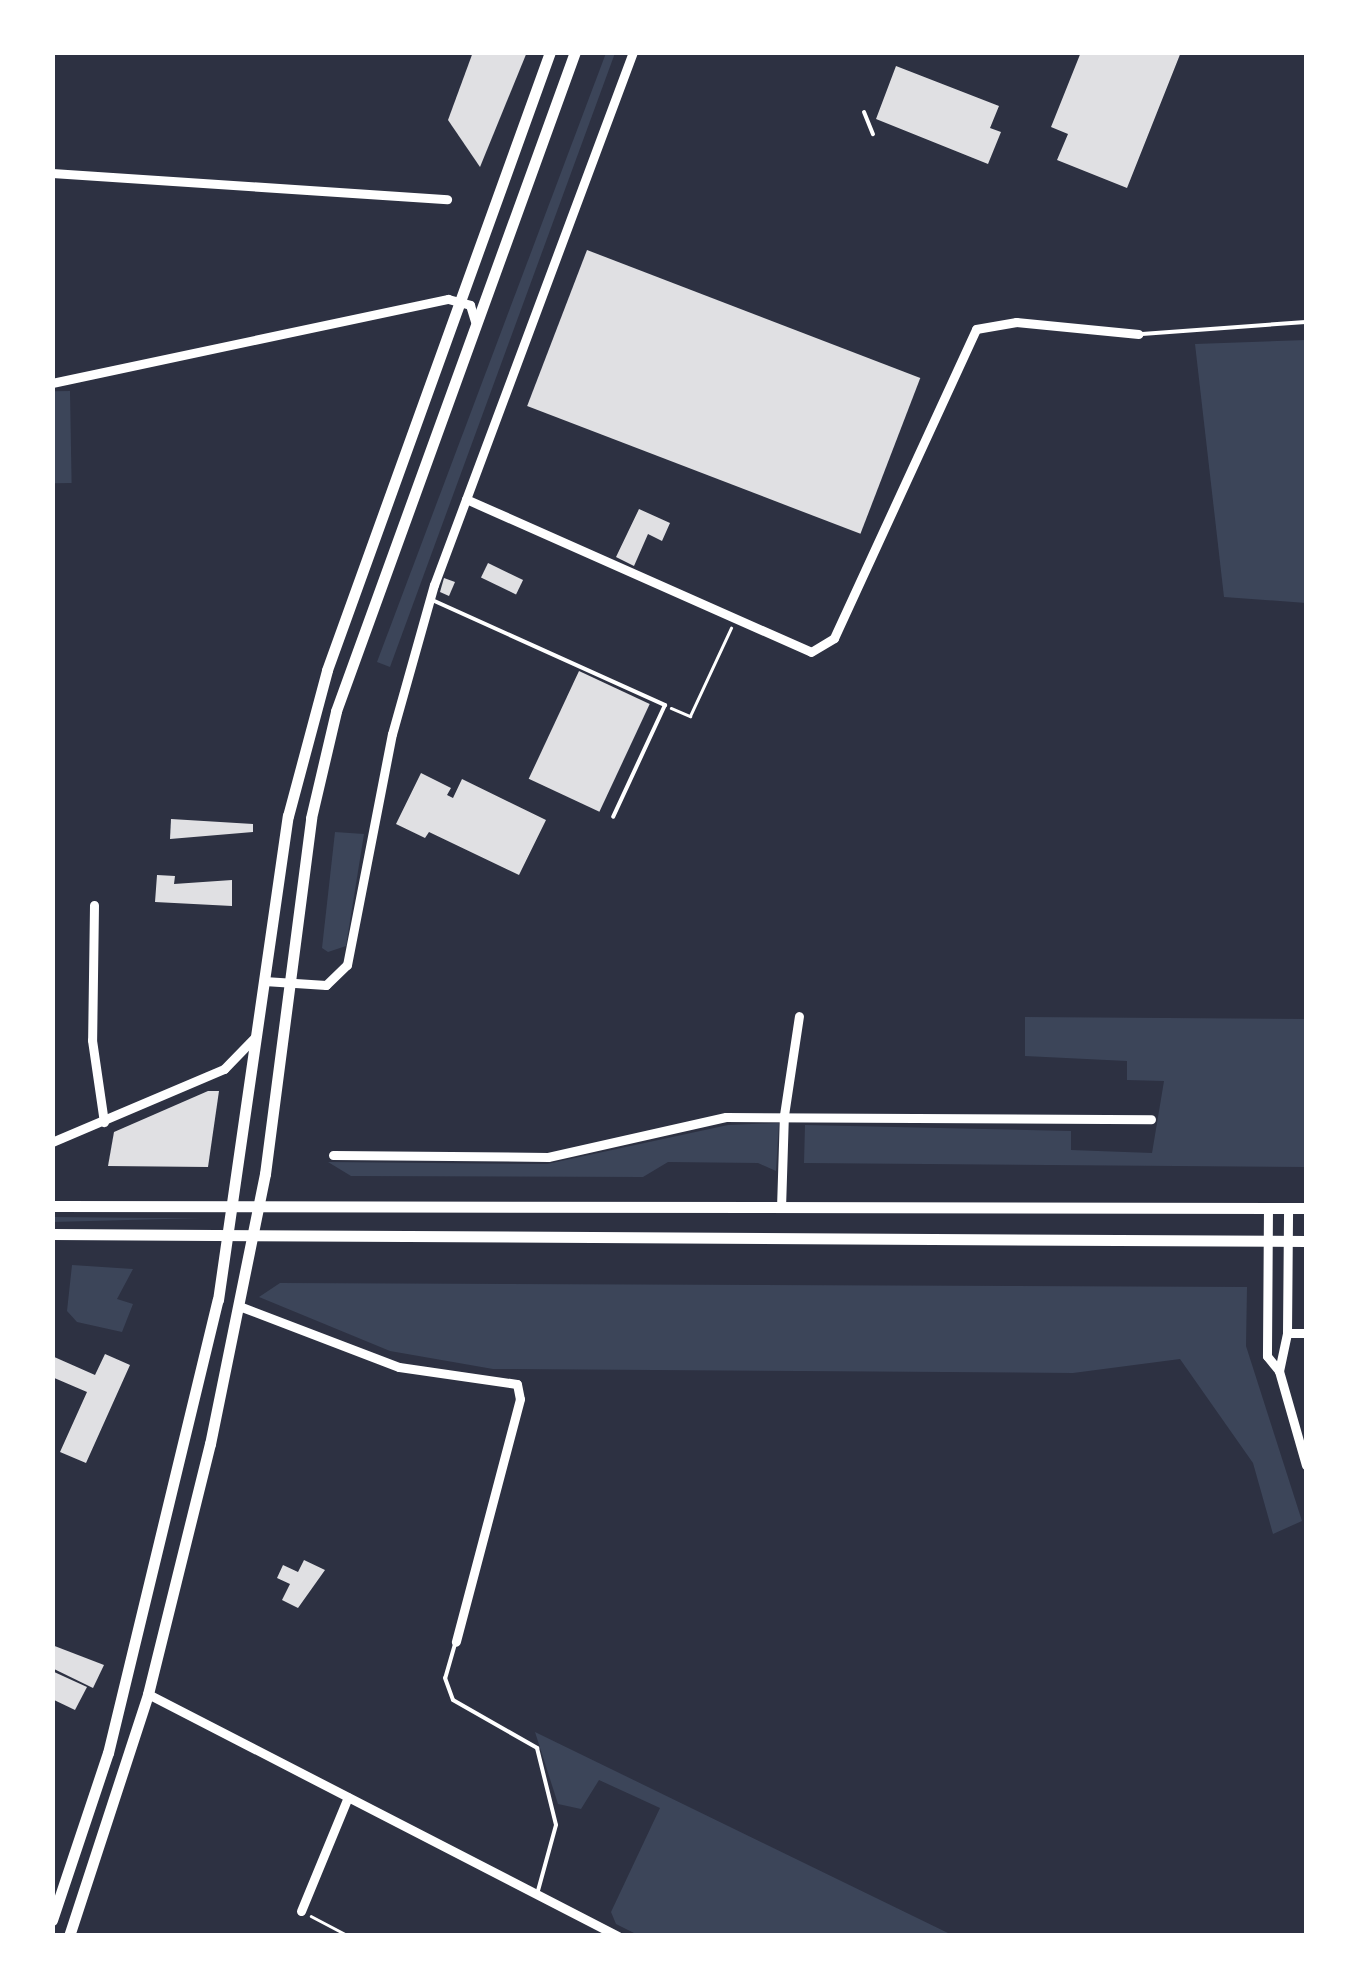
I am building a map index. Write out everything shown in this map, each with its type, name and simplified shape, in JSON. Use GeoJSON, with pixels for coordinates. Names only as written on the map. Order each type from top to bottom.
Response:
{"type":"FeatureCollection","features":[{"type":"Feature","properties":{"kind":"main road"},"geometry":{"type":"LineString","coordinates":[[52,1920],[126,1684],[228,1236],[288,816],[327,670],[550,52]]}},
{"type":"Feature","properties":{"kind":"main road"},"geometry":{"type":"LineString","coordinates":[[69,1936],[148,1694],[239,1306],[258,1210],[312,818],[336,712],[575,52]]}},
{"type":"Feature","properties":{"kind":"main road"},"geometry":{"type":"LineString","coordinates":[[52,1206],[258,1210],[1306,1208]]}},
{"type":"Feature","properties":{"kind":"main road"},"geometry":{"type":"LineString","coordinates":[[52,1234],[1306,1240]]}},
{"type":"Feature","properties":{"kind":"street"},"geometry":{"type":"LineString","coordinates":[[264,982],[326,985],[347,965],[392,734],[430,599],[633,52]]}},
{"type":"Feature","properties":{"kind":"street"},"geometry":{"type":"LineString","coordinates":[[52,173],[447,199]]}},
{"type":"Feature","properties":{"kind":"street"},"geometry":{"type":"LineString","coordinates":[[52,383],[460,300],[475,312],[475,323]]}},
{"type":"Feature","properties":{"kind":"street"},"geometry":{"type":"LineString","coordinates":[[466,500],[797,651],[820,650],[834,638],[962,346],[983,323],[1138,334]]}},
{"type":"Feature","properties":{"kind":"street"},"geometry":{"type":"LineString","coordinates":[[94,904],[92,1040],[104,1122]]}},
{"type":"Feature","properties":{"kind":"street"},"geometry":{"type":"LineString","coordinates":[[781,1208],[784,1115],[799,1016]]}},
{"type":"Feature","properties":{"kind":"street"},"geometry":{"type":"LineString","coordinates":[[52,1142],[224,1069],[256,1035]]}},
{"type":"Feature","properties":{"kind":"street"},"geometry":{"type":"LineString","coordinates":[[224,1069],[241,1069],[249,1087]]}},
{"type":"Feature","properties":{"kind":"street"},"geometry":{"type":"LineString","coordinates":[[334,1156],[548,1157],[726,1117],[1151,1119]]}},
{"type":"Feature","properties":{"kind":"street"},"geometry":{"type":"LineString","coordinates":[[1268,1207],[1267,1356],[1279,1371],[1306,1465]]}},
{"type":"Feature","properties":{"kind":"street"},"geometry":{"type":"LineString","coordinates":[[1279,1371],[1286,1334],[1288,1208]]}},
{"type":"Feature","properties":{"kind":"street"},"geometry":{"type":"LineString","coordinates":[[239,1306],[399,1367],[517,1384],[520,1399],[456,1642]]}},
{"type":"Feature","properties":{"kind":"street"},"geometry":{"type":"LineString","coordinates":[[1286,1334],[1306,1334]]}},
{"type":"Feature","properties":{"kind":"street"},"geometry":{"type":"LineString","coordinates":[[148,1694],[618,1936]]}},
{"type":"Feature","properties":{"kind":"street"},"geometry":{"type":"LineString","coordinates":[[301,1911],[348,1797]]}},
{"type":"Feature","properties":{"kind":"lane"},"geometry":{"type":"LineString","coordinates":[[864,112],[873,134]]}},
{"type":"Feature","properties":{"kind":"lane"},"geometry":{"type":"LineString","coordinates":[[1138,334],[1306,322]]}},
{"type":"Feature","properties":{"kind":"lane"},"geometry":{"type":"LineString","coordinates":[[430,599],[665,705],[614,817]]}},
{"type":"Feature","properties":{"kind":"lane"},"geometry":{"type":"LineString","coordinates":[[456,1642],[444,1678],[453,1700],[528,1737],[541,1762],[556,1825],[536,1895]]}},
{"type":"Feature","properties":{"kind":"path"},"geometry":{"type":"LineString","coordinates":[[665,705],[690,716],[734,622]]}},
{"type":"Feature","properties":{"kind":"path"},"geometry":{"type":"LineString","coordinates":[[301,1911],[349,1936]]}},
{"type":"Feature","properties":{"kind":"shaded area"},"geometry":{"type":"Polygon","coordinates":[[[606,53],[615,53],[390,667],[377,662],[606,53]]]}},
{"type":"Feature","properties":{"kind":"shaded area"},"geometry":{"type":"Polygon","coordinates":[[[1306,340],[1306,603],[1224,597],[1195,344],[1306,340]]]}},
{"type":"Feature","properties":{"kind":"shaded area"},"geometry":{"type":"Polygon","coordinates":[[[53,391],[70,391],[72,483],[55,483],[53,391]]]}},
{"type":"Feature","properties":{"kind":"shaded area"},"geometry":{"type":"Polygon","coordinates":[[[335,832],[364,834],[346,946],[328,952],[322,948],[335,832]]]}},
{"type":"Feature","properties":{"kind":"shaded area"},"geometry":{"type":"Polygon","coordinates":[[[1025,1017],[1306,1019],[1306,1167],[804,1163],[805,1125],[1071,1131],[1071,1150],[1152,1153],[1164,1081],[1127,1080],[1127,1061],[1025,1056],[1025,1017]]]}},
{"type":"Feature","properties":{"kind":"shaded area"},"geometry":{"type":"Polygon","coordinates":[[[779,1123],[776,1171],[758,1163],[668,1162],[643,1177],[351,1176],[328,1162],[547,1164],[728,1125],[779,1123]]]}},
{"type":"Feature","properties":{"kind":"shaded area"},"geometry":{"type":"Polygon","coordinates":[[[53,1217],[153,1218],[203,1218],[53,1222],[53,1217]]]}},
{"type":"Feature","properties":{"kind":"shaded area"},"geometry":{"type":"Polygon","coordinates":[[[72,1265],[133,1269],[117,1299],[133,1304],[122,1332],[77,1322],[67,1311],[72,1265]]]}},
{"type":"Feature","properties":{"kind":"shaded area"},"geometry":{"type":"Polygon","coordinates":[[[280,1283],[1247,1287],[1246,1346],[1302,1521],[1273,1534],[1253,1463],[1180,1359],[1073,1373],[493,1369],[390,1351],[259,1297],[280,1283]]]}},
{"type":"Feature","properties":{"kind":"shaded area"},"geometry":{"type":"Polygon","coordinates":[[[535,1732],[954,1935],[640,1936],[616,1924],[611,1912],[660,1808],[599,1780],[581,1809],[558,1804],[535,1732]]]}},
{"type":"Feature","properties":{"kind":"building"},"geometry":{"type":"Polygon","coordinates":[[[473,52],[527,52],[480,167],[448,120],[473,52]]]}},
{"type":"Feature","properties":{"kind":"building"},"geometry":{"type":"Polygon","coordinates":[[[1081,52],[1181,52],[1127,188],[1057,160],[1068,134],[1051,127],[1081,52]]]}},
{"type":"Feature","properties":{"kind":"building"},"geometry":{"type":"Polygon","coordinates":[[[896,66],[999,106],[990,128],[1001,132],[988,164],[876,119],[896,66]]]}},
{"type":"Feature","properties":{"kind":"building"},"geometry":{"type":"Polygon","coordinates":[[[587,250],[920,378],[860,534],[527,406],[587,250]]]}},
{"type":"Feature","properties":{"kind":"building"},"geometry":{"type":"Polygon","coordinates":[[[639,509],[670,523],[662,541],[648,534],[634,566],[616,557],[639,509]]]}},
{"type":"Feature","properties":{"kind":"building"},"geometry":{"type":"Polygon","coordinates":[[[488,563],[523,580],[516,594],[481,577],[488,563]]]}},
{"type":"Feature","properties":{"kind":"building"},"geometry":{"type":"Polygon","coordinates":[[[444,578],[455,582],[449,596],[440,592],[444,578]]]}},
{"type":"Feature","properties":{"kind":"building"},"geometry":{"type":"Polygon","coordinates":[[[579,671],[650,704],[599,812],[529,779],[579,671]]]}},
{"type":"Feature","properties":{"kind":"building"},"geometry":{"type":"Polygon","coordinates":[[[421,773],[451,788],[447,795],[453,798],[462,779],[546,820],[519,875],[429,832],[425,838],[396,824],[421,773]]]}},
{"type":"Feature","properties":{"kind":"building"},"geometry":{"type":"Polygon","coordinates":[[[171,819],[253,824],[253,832],[170,839],[171,819]]]}},
{"type":"Feature","properties":{"kind":"building"},"geometry":{"type":"Polygon","coordinates":[[[157,875],[175,876],[174,884],[232,880],[232,906],[155,902],[157,875]]]}},
{"type":"Feature","properties":{"kind":"building"},"geometry":{"type":"Polygon","coordinates":[[[208,1091],[219,1091],[208,1167],[108,1166],[114,1132],[208,1091]]]}},
{"type":"Feature","properties":{"kind":"building"},"geometry":{"type":"Polygon","coordinates":[[[105,1354],[130,1365],[86,1463],[60,1452],[87,1392],[52,1377],[52,1356],[95,1375],[105,1354]]]}},
{"type":"Feature","properties":{"kind":"building"},"geometry":{"type":"Polygon","coordinates":[[[304,1560],[325,1570],[298,1608],[282,1600],[290,1584],[277,1578],[283,1565],[298,1572],[304,1560]]]}},
{"type":"Feature","properties":{"kind":"building"},"geometry":{"type":"Polygon","coordinates":[[[52,1645],[104,1665],[93,1688],[52,1668],[52,1645]]]}},
{"type":"Feature","properties":{"kind":"building"},"geometry":{"type":"Polygon","coordinates":[[[52,1671],[87,1687],[75,1710],[52,1699],[52,1671]]]}}]}
